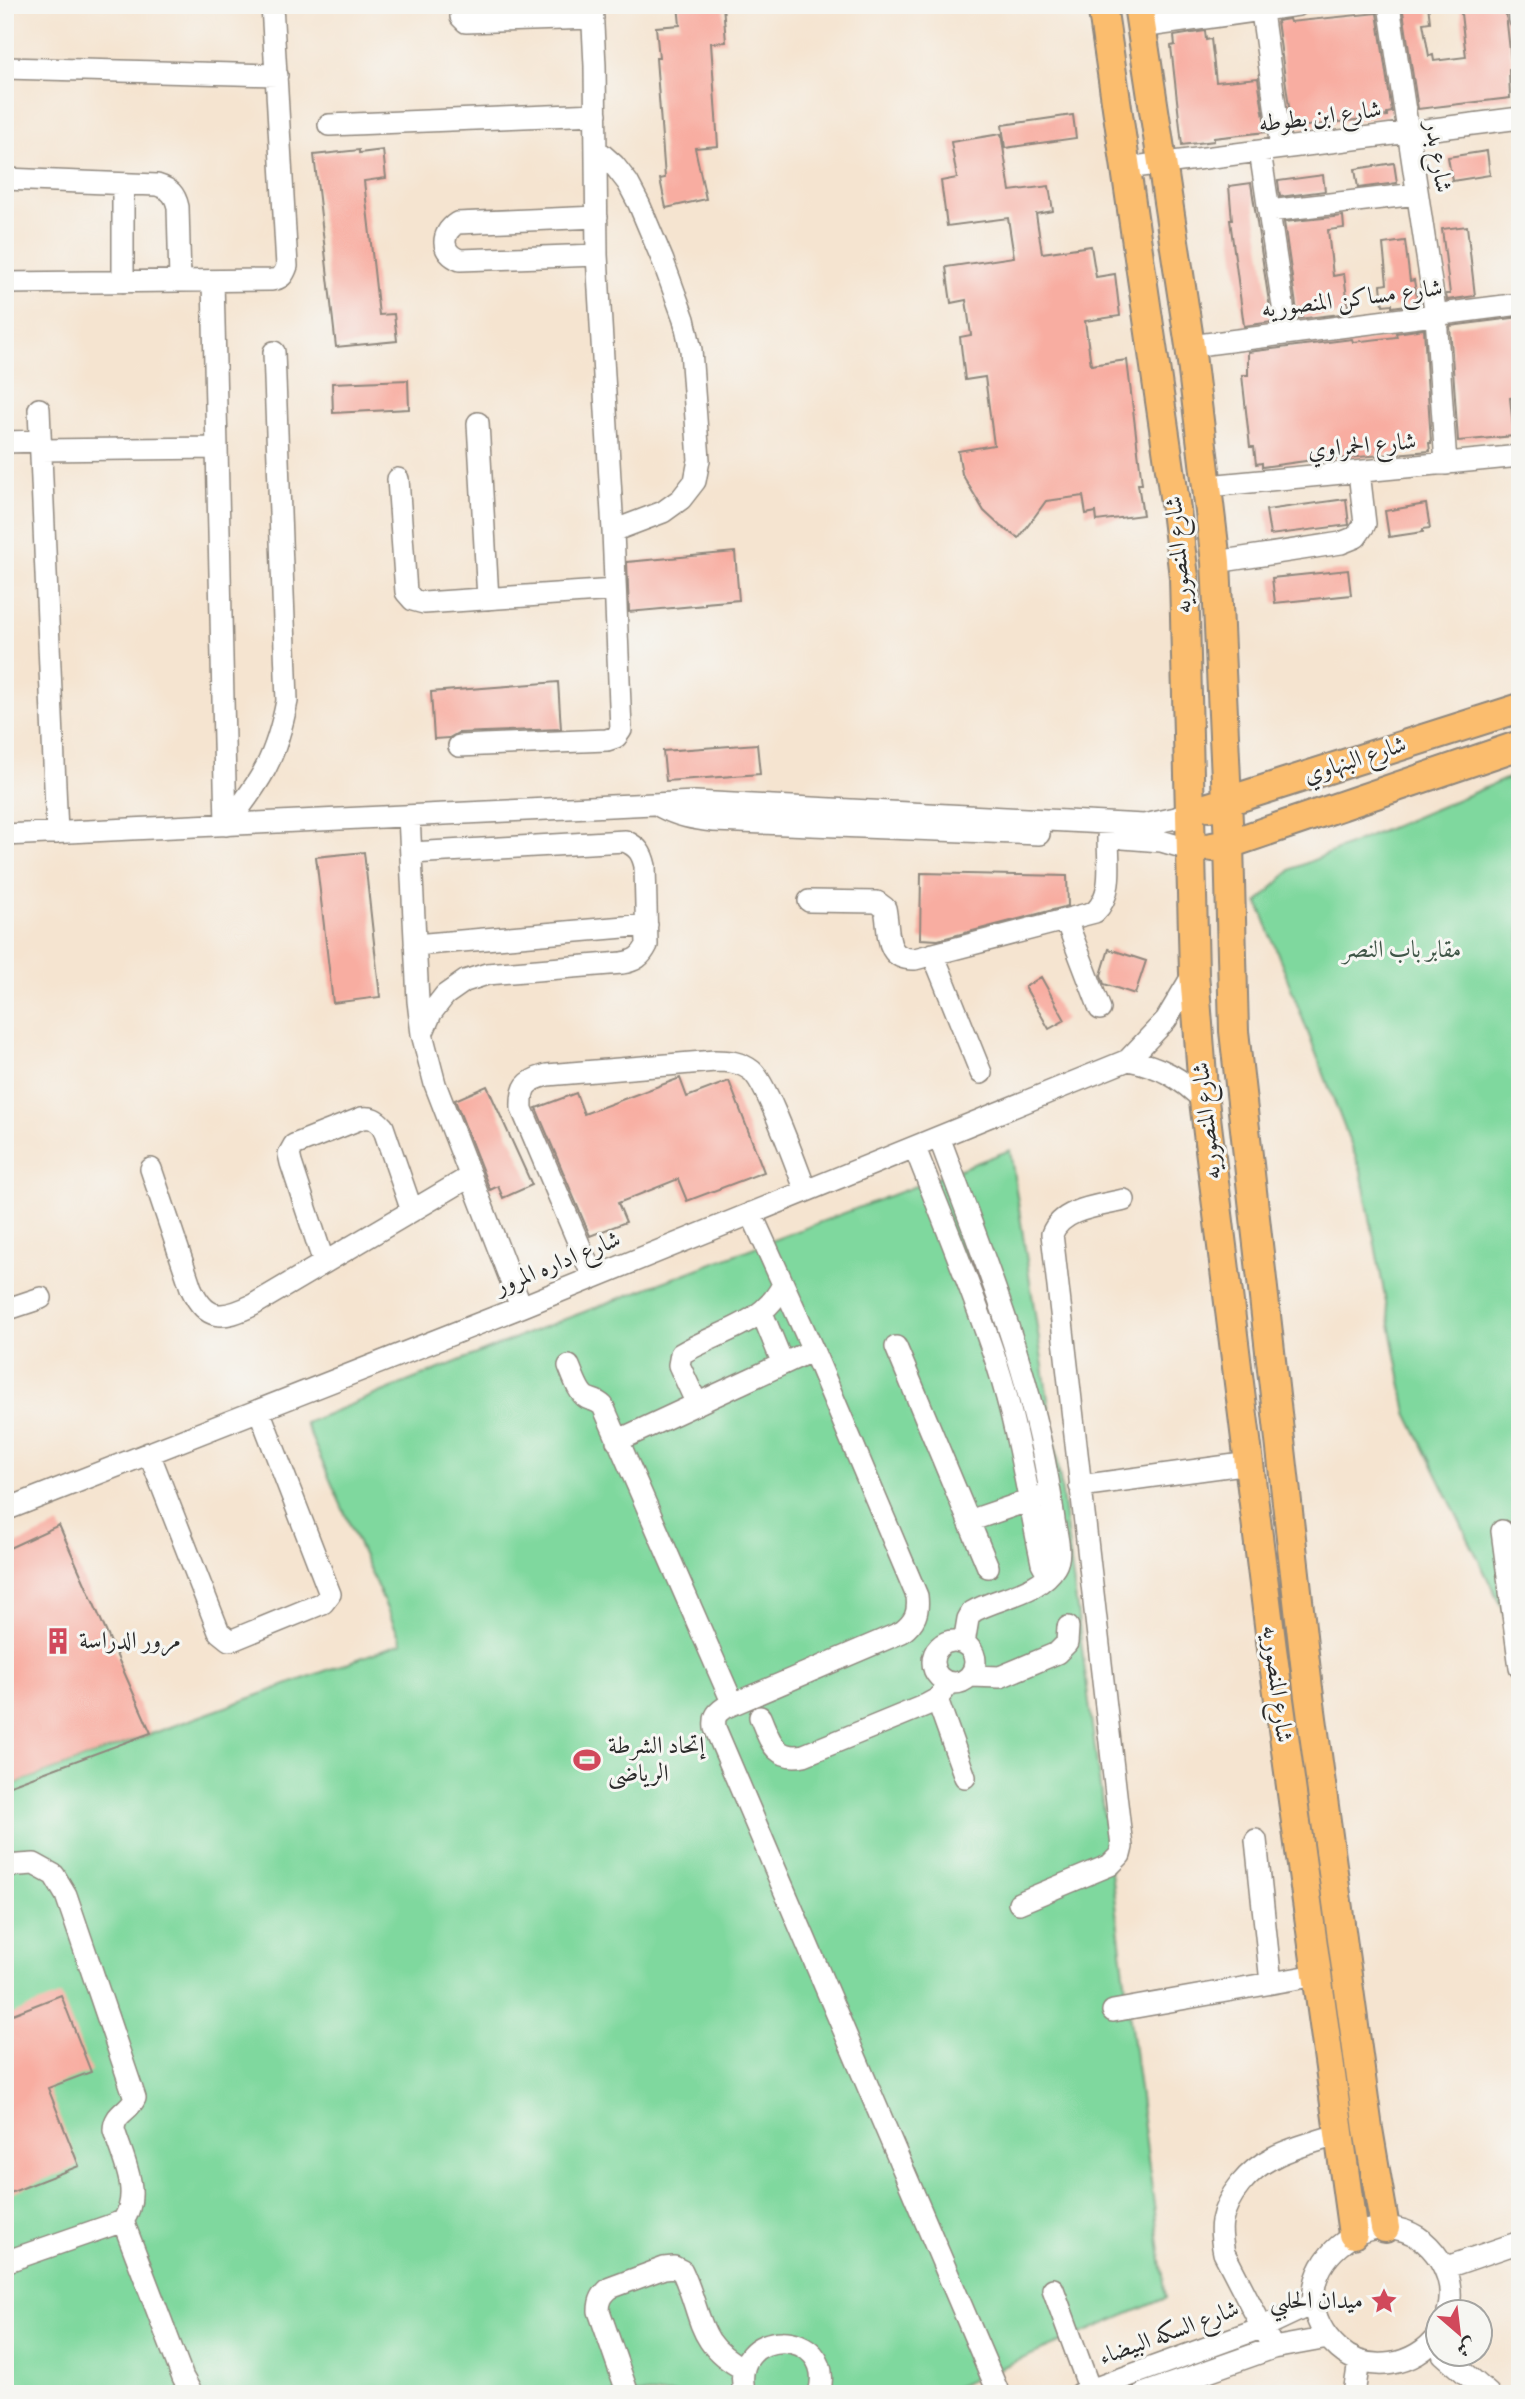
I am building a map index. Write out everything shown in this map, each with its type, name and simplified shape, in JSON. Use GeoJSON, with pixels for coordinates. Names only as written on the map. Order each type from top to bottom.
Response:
{"type":"FeatureCollection","features":[{"type":"Feature","properties":{"kind":"main road","name":"شارع المنصوريه"},"geometry":{"type":"LineString","coordinates":[[1102,5],[1184,577],[1194,972],[1204,1101],[1272,1650],[1353,2234]]}},
{"type":"Feature","properties":{"kind":"main road","name":"شارع المنصوريه"},"geometry":{"type":"LineString","coordinates":[[1139,16],[1190,346],[1216,562],[1229,844],[1234,1031],[1308,1689],[1368,2129],[1385,2228]]}},
{"type":"Feature","properties":{"kind":"main road","name":"شارع البنهاوي"},"geometry":{"type":"LineString","coordinates":[[1191,812],[1520,708]]}},
{"type":"Feature","properties":{"kind":"main road","name":"شارع البنهاوي"},"geometry":{"type":"LineString","coordinates":[[1192,850],[1229,844],[1520,745]]}},
{"type":"Feature","properties":{"kind":"main road"},"geometry":{"type":"LineString","coordinates":[[1198,1035],[1234,1031]]}},
{"type":"Feature","properties":{"kind":"main road"},"geometry":{"type":"LineString","coordinates":[[1250,1463],[1283,1460]]}},
{"type":"Feature","properties":{"kind":"main road"},"geometry":{"type":"LineString","coordinates":[[1317,1975],[1346,1973]]}},
{"type":"Feature","properties":{"kind":"main road"},"geometry":{"type":"LineString","coordinates":[[1339,2134],[1368,2129]]}},
{"type":"Feature","properties":{"kind":"street"},"geometry":{"type":"LineString","coordinates":[[5,283],[271,280],[279,279],[285,273],[287,266],[272,5]]}},
{"type":"Feature","properties":{"kind":"street"},"geometry":{"type":"LineString","coordinates":[[459,746],[607,740],[616,737],[622,722],[597,255],[597,114],[593,12],[466,22],[461,17],[464,5]]}},
{"type":"Feature","properties":{"kind":"street"},"geometry":{"type":"LineString","coordinates":[[1139,16],[1298,5]]}},
{"type":"Feature","properties":{"kind":"street","name":"شارع بدر"},"geometry":{"type":"LineString","coordinates":[[1389,5],[1436,316],[1446,464]]}},
{"type":"Feature","properties":{"kind":"street"},"geometry":{"type":"LineString","coordinates":[[1519,5],[1520,20]]}},
{"type":"Feature","properties":{"kind":"street"},"geometry":{"type":"LineString","coordinates":[[1261,8],[1282,148]]}},
{"type":"Feature","properties":{"kind":"street"},"geometry":{"type":"LineString","coordinates":[[5,68],[276,75]]}},
{"type":"Feature","properties":{"kind":"street"},"geometry":{"type":"LineString","coordinates":[[329,125],[597,114]]}},
{"type":"Feature","properties":{"kind":"street","name":"شارع ابن بطوطه"},"geometry":{"type":"LineString","coordinates":[[1126,168],[1520,118]]}},
{"type":"Feature","properties":{"kind":"street"},"geometry":{"type":"LineString","coordinates":[[596,149],[614,165],[639,204],[684,319],[691,350],[699,460],[695,481],[681,499],[663,512],[613,531]]}},
{"type":"Feature","properties":{"kind":"street"},"geometry":{"type":"LineString","coordinates":[[1260,151],[1287,334]]}},
{"type":"Feature","properties":{"kind":"street"},"geometry":{"type":"LineString","coordinates":[[5,179],[157,185],[167,188],[175,197],[178,207],[180,281]]}},
{"type":"Feature","properties":{"kind":"street"},"geometry":{"type":"LineString","coordinates":[[123,184],[123,282]]}},
{"type":"Feature","properties":{"kind":"street"},"geometry":{"type":"LineString","coordinates":[[1269,211],[1418,194]]}},
{"type":"Feature","properties":{"kind":"street"},"geometry":{"type":"LineString","coordinates":[[597,217],[457,223],[445,234],[444,243],[446,251],[460,260],[597,255]]}},
{"type":"Feature","properties":{"kind":"street"},"geometry":{"type":"LineString","coordinates":[[213,281],[226,825]]}},
{"type":"Feature","properties":{"kind":"street","name":"شارع مساكن المنصوريه"},"geometry":{"type":"LineString","coordinates":[[1190,346],[1520,304]]}},
{"type":"Feature","properties":{"kind":"street"},"geometry":{"type":"LineString","coordinates":[[226,825],[267,767],[280,735],[286,701],[274,352]]}},
{"type":"Feature","properties":{"kind":"street"},"geometry":{"type":"LineString","coordinates":[[39,409],[57,833]]}},
{"type":"Feature","properties":{"kind":"street"},"geometry":{"type":"LineString","coordinates":[[478,423],[488,598]]}},
{"type":"Feature","properties":{"kind":"street"},"geometry":{"type":"LineString","coordinates":[[5,442],[40,445],[217,447]]}},
{"type":"Feature","properties":{"kind":"street","name":"شارع الحمراوي"},"geometry":{"type":"LineString","coordinates":[[1208,486],[1520,456]]}},
{"type":"Feature","properties":{"kind":"street"},"geometry":{"type":"LineString","coordinates":[[1216,562],[1341,543],[1356,537],[1365,524],[1359,472]]}},
{"type":"Feature","properties":{"kind":"street"},"geometry":{"type":"LineString","coordinates":[[398,479],[406,592],[413,600],[424,603],[615,590]]}},
{"type":"Feature","properties":{"kind":"street"},"geometry":{"type":"LineString","coordinates":[[5,835],[705,803],[1144,825],[1191,812]]}},
{"type":"Feature","properties":{"kind":"street"},"geometry":{"type":"LineString","coordinates":[[659,806],[676,814],[713,821],[1145,839],[1192,850]]}},
{"type":"Feature","properties":{"kind":"street"},"geometry":{"type":"LineString","coordinates":[[409,816],[422,1034],[435,1084],[521,1307]]}},
{"type":"Feature","properties":{"kind":"street"},"geometry":{"type":"LineString","coordinates":[[809,901],[877,902],[885,908],[894,953],[904,960],[933,954],[1095,912],[1103,905],[1107,895],[1108,837]]}},
{"type":"Feature","properties":{"kind":"street"},"geometry":{"type":"LineString","coordinates":[[411,853],[625,841],[635,846],[643,855],[645,866],[647,945],[642,955],[632,961],[487,974],[465,981],[446,995],[431,1013],[422,1034]]}},
{"type":"Feature","properties":{"kind":"street"},"geometry":{"type":"LineString","coordinates":[[1066,920],[1100,1009]]}},
{"type":"Feature","properties":{"kind":"street"},"geometry":{"type":"LineString","coordinates":[[415,945],[647,925]]}},
{"type":"Feature","properties":{"kind":"street"},"geometry":{"type":"LineString","coordinates":[[563,932],[565,968]]}},
{"type":"Feature","properties":{"kind":"street"},"geometry":{"type":"LineString","coordinates":[[933,954],[981,1073]]}},
{"type":"Feature","properties":{"kind":"street","name":"شارع اداره المرور"},"geometry":{"type":"LineString","coordinates":[[5,1510],[521,1307],[1128,1060],[1166,1020],[1194,972]]}},
{"type":"Feature","properties":{"kind":"street"},"geometry":{"type":"LineString","coordinates":[[1128,1060],[1150,1064],[1170,1073],[1188,1085],[1204,1101]]}},
{"type":"Feature","properties":{"kind":"street"},"geometry":{"type":"LineString","coordinates":[[593,1277],[522,1109],[521,1093],[531,1080],[560,1074],[715,1061],[735,1062],[752,1071],[763,1086],[806,1191]]}},
{"type":"Feature","properties":{"kind":"street"},"geometry":{"type":"LineString","coordinates":[[324,1264],[291,1163],[289,1154],[293,1145],[362,1118],[370,1117],[378,1121],[383,1126],[412,1211]]}},
{"type":"Feature","properties":{"kind":"street"},"geometry":{"type":"LineString","coordinates":[[939,1137],[1001,1305],[1051,1493],[1058,1550],[1054,1568],[1034,1586],[972,1612],[968,1619],[964,1643]]}},
{"type":"Feature","properties":{"kind":"street"},"geometry":{"type":"LineString","coordinates":[[915,1148],[997,1365],[1016,1433],[1042,1563],[1048,1574]]}},
{"type":"Feature","properties":{"kind":"street"},"geometry":{"type":"LineString","coordinates":[[151,1169],[191,1288],[199,1305],[216,1315],[235,1314],[244,1310],[471,1176]]}},
{"type":"Feature","properties":{"kind":"street"},"geometry":{"type":"LineString","coordinates":[[1019,1903],[1110,1865],[1120,1855],[1122,1847],[1052,1234],[1060,1219],[1068,1214],[1124,1200]]}},
{"type":"Feature","properties":{"kind":"street"},"geometry":{"type":"LineString","coordinates":[[751,1213],[918,1596],[919,1607],[911,1626],[902,1632],[733,1704],[718,1713],[714,1719],[715,1728],[999,2394]]}},
{"type":"Feature","properties":{"kind":"street"},"geometry":{"type":"LineString","coordinates":[[697,1404],[679,1365],[681,1354],[762,1313],[775,1300],[783,1284]]}},
{"type":"Feature","properties":{"kind":"street"},"geometry":{"type":"LineString","coordinates":[[5,1310],[41,1298]]}},
{"type":"Feature","properties":{"kind":"street"},"geometry":{"type":"LineString","coordinates":[[762,1313],[783,1364]]}},
{"type":"Feature","properties":{"kind":"street"},"geometry":{"type":"LineString","coordinates":[[896,1347],[988,1567]]}},
{"type":"Feature","properties":{"kind":"street"},"geometry":{"type":"LineString","coordinates":[[617,1441],[813,1350]]}},
{"type":"Feature","properties":{"kind":"street"},"geometry":{"type":"LineString","coordinates":[[569,1366],[583,1394],[600,1403],[733,1704]]}},
{"type":"Feature","properties":{"kind":"street"},"geometry":{"type":"LineString","coordinates":[[149,1453],[219,1632],[229,1640],[235,1639],[323,1603],[330,1594],[259,1410]]}},
{"type":"Feature","properties":{"kind":"street"},"geometry":{"type":"LineString","coordinates":[[1080,1486],[1250,1463]]}},
{"type":"Feature","properties":{"kind":"street"},"geometry":{"type":"LineString","coordinates":[[969,1521],[1051,1493]]}},
{"type":"Feature","properties":{"kind":"street"},"geometry":{"type":"LineString","coordinates":[[1502,1531],[1520,1668]]}},
{"type":"Feature","properties":{"kind":"street"},"geometry":{"type":"LineString","coordinates":[[760,1717],[776,1750],[794,1757],[804,1755],[971,1676],[1000,1677],[1057,1653],[1067,1643],[1068,1628]]}},
{"type":"Feature","properties":{"kind":"street"},"geometry":{"type":"LineString","coordinates":[[965,1777],[941,1680],[932,1664],[938,1647],[946,1642],[956,1641],[964,1643],[972,1650],[975,1667],[971,1676]]}},
{"type":"Feature","properties":{"kind":"street"},"geometry":{"type":"LineString","coordinates":[[1255,1840],[1271,1983]]}},
{"type":"Feature","properties":{"kind":"street"},"geometry":{"type":"LineString","coordinates":[[5,1866],[34,1864],[54,1875],[66,1895],[135,2098],[132,2105],[118,2115],[114,2122],[133,2198],[130,2211],[123,2221],[5,2262]]}},
{"type":"Feature","properties":{"kind":"street"},"geometry":{"type":"LineString","coordinates":[[1113,2011],[1317,1975]]}},
{"type":"Feature","properties":{"kind":"street"},"geometry":{"type":"LineString","coordinates":[[1273,2348],[1224,2253],[1221,2240],[1222,2220],[1232,2196],[1248,2175],[1260,2165],[1274,2156],[1339,2134]]}},
{"type":"Feature","properties":{"kind":"street"},"geometry":{"type":"LineString","coordinates":[[123,2221],[183,2378],[192,2394]]}},
{"type":"Feature","properties":{"kind":"street"},"geometry":{"type":"LineString","coordinates":[[1424,2352],[1398,2363],[1378,2364],[1359,2361],[1342,2352],[1328,2338],[1318,2322],[1314,2286],[1319,2270],[1327,2256],[1353,2234],[1385,2228],[1403,2231],[1420,2239],[1434,2252],[1444,2267],[1450,2287],[1449,2298]]}},
{"type":"Feature","properties":{"kind":"street"},"geometry":{"type":"LineString","coordinates":[[1444,2267],[1520,2242]]}},
{"type":"Feature","properties":{"kind":"street"},"geometry":{"type":"LineString","coordinates":[[628,2394],[599,2311],[599,2302],[610,2288],[664,2268],[674,2267],[682,2271],[712,2346],[726,2360],[744,2369]]}},
{"type":"Feature","properties":{"kind":"street"},"geometry":{"type":"LineString","coordinates":[[1053,2289],[1084,2392]]}},
{"type":"Feature","properties":{"kind":"street","name":"شارع السكه البيضاء"},"geometry":{"type":"LineString","coordinates":[[1084,2392],[1261,2328],[1314,2303]]}},
{"type":"Feature","properties":{"kind":"street","name":"شارع السكه البيضاء"},"geometry":{"type":"LineString","coordinates":[[1143,2394],[1273,2348],[1328,2338]]}},
{"type":"Feature","properties":{"kind":"street"},"geometry":{"type":"LineString","coordinates":[[746,2394],[742,2384],[744,2369],[750,2356],[761,2346],[775,2341],[789,2341],[803,2346],[814,2356],[822,2383],[819,2394]]}},
{"type":"Feature","properties":{"kind":"street"},"geometry":{"type":"LineString","coordinates":[[1354,2394],[1359,2361]]}},
{"type":"Feature","properties":{"kind":"street"},"geometry":{"type":"LineString","coordinates":[[1461,2368],[1489,2394]]}},
{"type":"Feature","properties":{"kind":"green space","name":"مقابر باب النصر"},"geometry":{"type":"Polygon","coordinates":[[[1520,773],[1520,1645],[1407,1413],[1361,1171],[1258,902],[1292,869],[1520,773]]]}},
{"type":"Feature","properties":{"kind":"green space","name":"إتحاد الشرطة الرياضى"},"geometry":{"type":"Polygon","coordinates":[[[1010,1150],[1060,1478],[1166,2298],[939,2394],[5,2394],[5,1787],[402,1643],[305,1423],[526,1334],[1010,1150]]]}},
{"type":"Feature","properties":{"kind":"building"},"geometry":{"type":"Polygon","coordinates":[[[678,5],[723,5],[726,42],[711,43],[718,146],[695,148],[706,199],[666,208],[660,179],[665,178],[656,27],[680,25],[678,5]]]}},
{"type":"Feature","properties":{"kind":"building"},"geometry":{"type":"Polygon","coordinates":[[[1402,5],[1428,5],[1430,22],[1423,23],[1429,56],[1433,55],[1434,61],[1466,57],[1460,5],[1505,5],[1512,69],[1509,70],[1510,98],[1418,109],[1402,5]]]}},
{"type":"Feature","properties":{"kind":"building"},"geometry":{"type":"Polygon","coordinates":[[[1377,13],[1392,112],[1387,113],[1387,116],[1292,128],[1277,21],[1377,13]]]}},
{"type":"Feature","properties":{"kind":"building"},"geometry":{"type":"Polygon","coordinates":[[[1205,31],[1206,40],[1211,39],[1216,82],[1258,78],[1266,132],[1182,145],[1171,46],[1175,45],[1174,36],[1205,31]]]}},
{"type":"Feature","properties":{"kind":"building"},"geometry":{"type":"Polygon","coordinates":[[[1073,115],[1076,138],[1005,148],[1002,125],[1073,115]]]}},
{"type":"Feature","properties":{"kind":"building"},"geometry":{"type":"Polygon","coordinates":[[[1001,134],[1010,191],[1049,186],[1053,211],[1036,214],[1042,253],[1091,246],[1096,277],[1115,274],[1120,316],[1085,321],[1091,365],[1127,360],[1142,484],[1138,484],[1143,515],[1097,521],[1096,512],[1086,514],[1083,496],[1046,501],[1019,538],[1000,526],[984,511],[962,474],[958,451],[994,445],[985,377],[965,380],[960,337],[971,335],[966,300],[951,303],[946,267],[1014,257],[1008,218],[947,226],[941,181],[957,178],[951,142],[1001,134]]]}},
{"type":"Feature","properties":{"kind":"building"},"geometry":{"type":"Polygon","coordinates":[[[359,150],[359,153],[383,150],[386,178],[364,181],[379,315],[394,314],[397,341],[336,347],[314,155],[359,150]]]}},
{"type":"Feature","properties":{"kind":"building"},"geometry":{"type":"Polygon","coordinates":[[[1487,151],[1490,175],[1452,181],[1448,157],[1487,151]]]}},
{"type":"Feature","properties":{"kind":"building"},"geometry":{"type":"Polygon","coordinates":[[[1394,163],[1397,183],[1358,188],[1355,169],[1394,163]]]}},
{"type":"Feature","properties":{"kind":"building"},"geometry":{"type":"Polygon","coordinates":[[[1323,175],[1325,191],[1280,197],[1278,181],[1323,175]]]}},
{"type":"Feature","properties":{"kind":"building"},"geometry":{"type":"Polygon","coordinates":[[[1251,183],[1272,322],[1244,326],[1230,220],[1229,186],[1251,183]]]}},
{"type":"Feature","properties":{"kind":"building"},"geometry":{"type":"Polygon","coordinates":[[[1343,216],[1344,228],[1328,230],[1333,276],[1344,274],[1349,313],[1298,319],[1284,222],[1343,216]]]}},
{"type":"Feature","properties":{"kind":"building"},"geometry":{"type":"Polygon","coordinates":[[[1467,226],[1475,296],[1447,300],[1446,294],[1450,294],[1442,229],[1467,226]]]}},
{"type":"Feature","properties":{"kind":"building"},"geometry":{"type":"Polygon","coordinates":[[[1405,241],[1410,281],[1414,280],[1417,298],[1420,298],[1421,303],[1392,307],[1392,304],[1383,305],[1381,285],[1387,284],[1383,244],[1405,241]]]}},
{"type":"Feature","properties":{"kind":"building"},"geometry":{"type":"Polygon","coordinates":[[[1520,317],[1520,374],[1516,374],[1519,397],[1510,398],[1514,436],[1458,441],[1450,326],[1520,317]]]}},
{"type":"Feature","properties":{"kind":"building"},"geometry":{"type":"Polygon","coordinates":[[[1424,329],[1430,451],[1335,457],[1262,467],[1262,463],[1256,464],[1254,447],[1250,447],[1242,375],[1248,375],[1248,352],[1352,339],[1353,342],[1397,337],[1396,333],[1424,329]]]}},
{"type":"Feature","properties":{"kind":"building"},"geometry":{"type":"Polygon","coordinates":[[[408,380],[409,409],[333,413],[332,383],[408,380]]]}},
{"type":"Feature","properties":{"kind":"building"},"geometry":{"type":"Polygon","coordinates":[[[1346,499],[1349,525],[1270,535],[1266,510],[1346,499]]]}},
{"type":"Feature","properties":{"kind":"building"},"geometry":{"type":"Polygon","coordinates":[[[1426,504],[1430,528],[1423,529],[1423,532],[1389,537],[1385,511],[1426,504]]]}},
{"type":"Feature","properties":{"kind":"building"},"geometry":{"type":"Polygon","coordinates":[[[735,552],[739,600],[629,612],[627,562],[735,552]]]}},
{"type":"Feature","properties":{"kind":"building"},"geometry":{"type":"Polygon","coordinates":[[[1348,570],[1351,595],[1275,603],[1272,578],[1348,570]]]}},
{"type":"Feature","properties":{"kind":"building"},"geometry":{"type":"Polygon","coordinates":[[[558,682],[561,729],[458,733],[449,738],[434,739],[431,692],[558,682]]]}},
{"type":"Feature","properties":{"kind":"building"},"geometry":{"type":"Polygon","coordinates":[[[757,744],[760,774],[666,781],[663,751],[757,744]]]}},
{"type":"Feature","properties":{"kind":"building"},"geometry":{"type":"Polygon","coordinates":[[[364,852],[380,997],[333,1003],[316,857],[364,852]]]}},
{"type":"Feature","properties":{"kind":"building"},"geometry":{"type":"Polygon","coordinates":[[[921,873],[1067,876],[1068,906],[938,940],[920,939],[921,873]]]}},
{"type":"Feature","properties":{"kind":"building"},"geometry":{"type":"Polygon","coordinates":[[[1109,949],[1146,961],[1135,994],[1104,984],[1101,975],[1109,949]]]}},
{"type":"Feature","properties":{"kind":"building"},"geometry":{"type":"Polygon","coordinates":[[[1041,977],[1065,1020],[1049,1029],[1025,987],[1041,977]]]}},
{"type":"Feature","properties":{"kind":"building"},"geometry":{"type":"Polygon","coordinates":[[[680,1078],[687,1097],[729,1081],[764,1172],[687,1201],[678,1179],[618,1203],[626,1222],[590,1236],[536,1108],[576,1093],[584,1114],[680,1078]]]}},
{"type":"Feature","properties":{"kind":"building"},"geometry":{"type":"Polygon","coordinates":[[[487,1086],[532,1185],[503,1198],[498,1186],[490,1190],[455,1100],[487,1086]]]}},
{"type":"Feature","properties":{"kind":"building","name":"مرور الدراسة"},"geometry":{"type":"Polygon","coordinates":[[[59,1525],[151,1733],[5,1787],[5,1550],[59,1525]]]}},
{"type":"Feature","properties":{"kind":"building"},"geometry":{"type":"Polygon","coordinates":[[[61,1995],[91,2072],[48,2088],[79,2166],[5,2195],[5,2017],[61,1995]]]}},
{"type":"Feature","properties":{"kind":"place","name":"مرور الدراسة"},"geometry":{"type":"Point","coordinates":[58,1641]}},
{"type":"Feature","properties":{"kind":"place","name":"إتحاد الشرطة الرياضى"},"geometry":{"type":"Point","coordinates":[587,1760]}},
{"type":"Feature","properties":{"kind":"place","name":"ميدان الحلبي"},"geometry":{"type":"Point","coordinates":[1384,2301]}}]}
